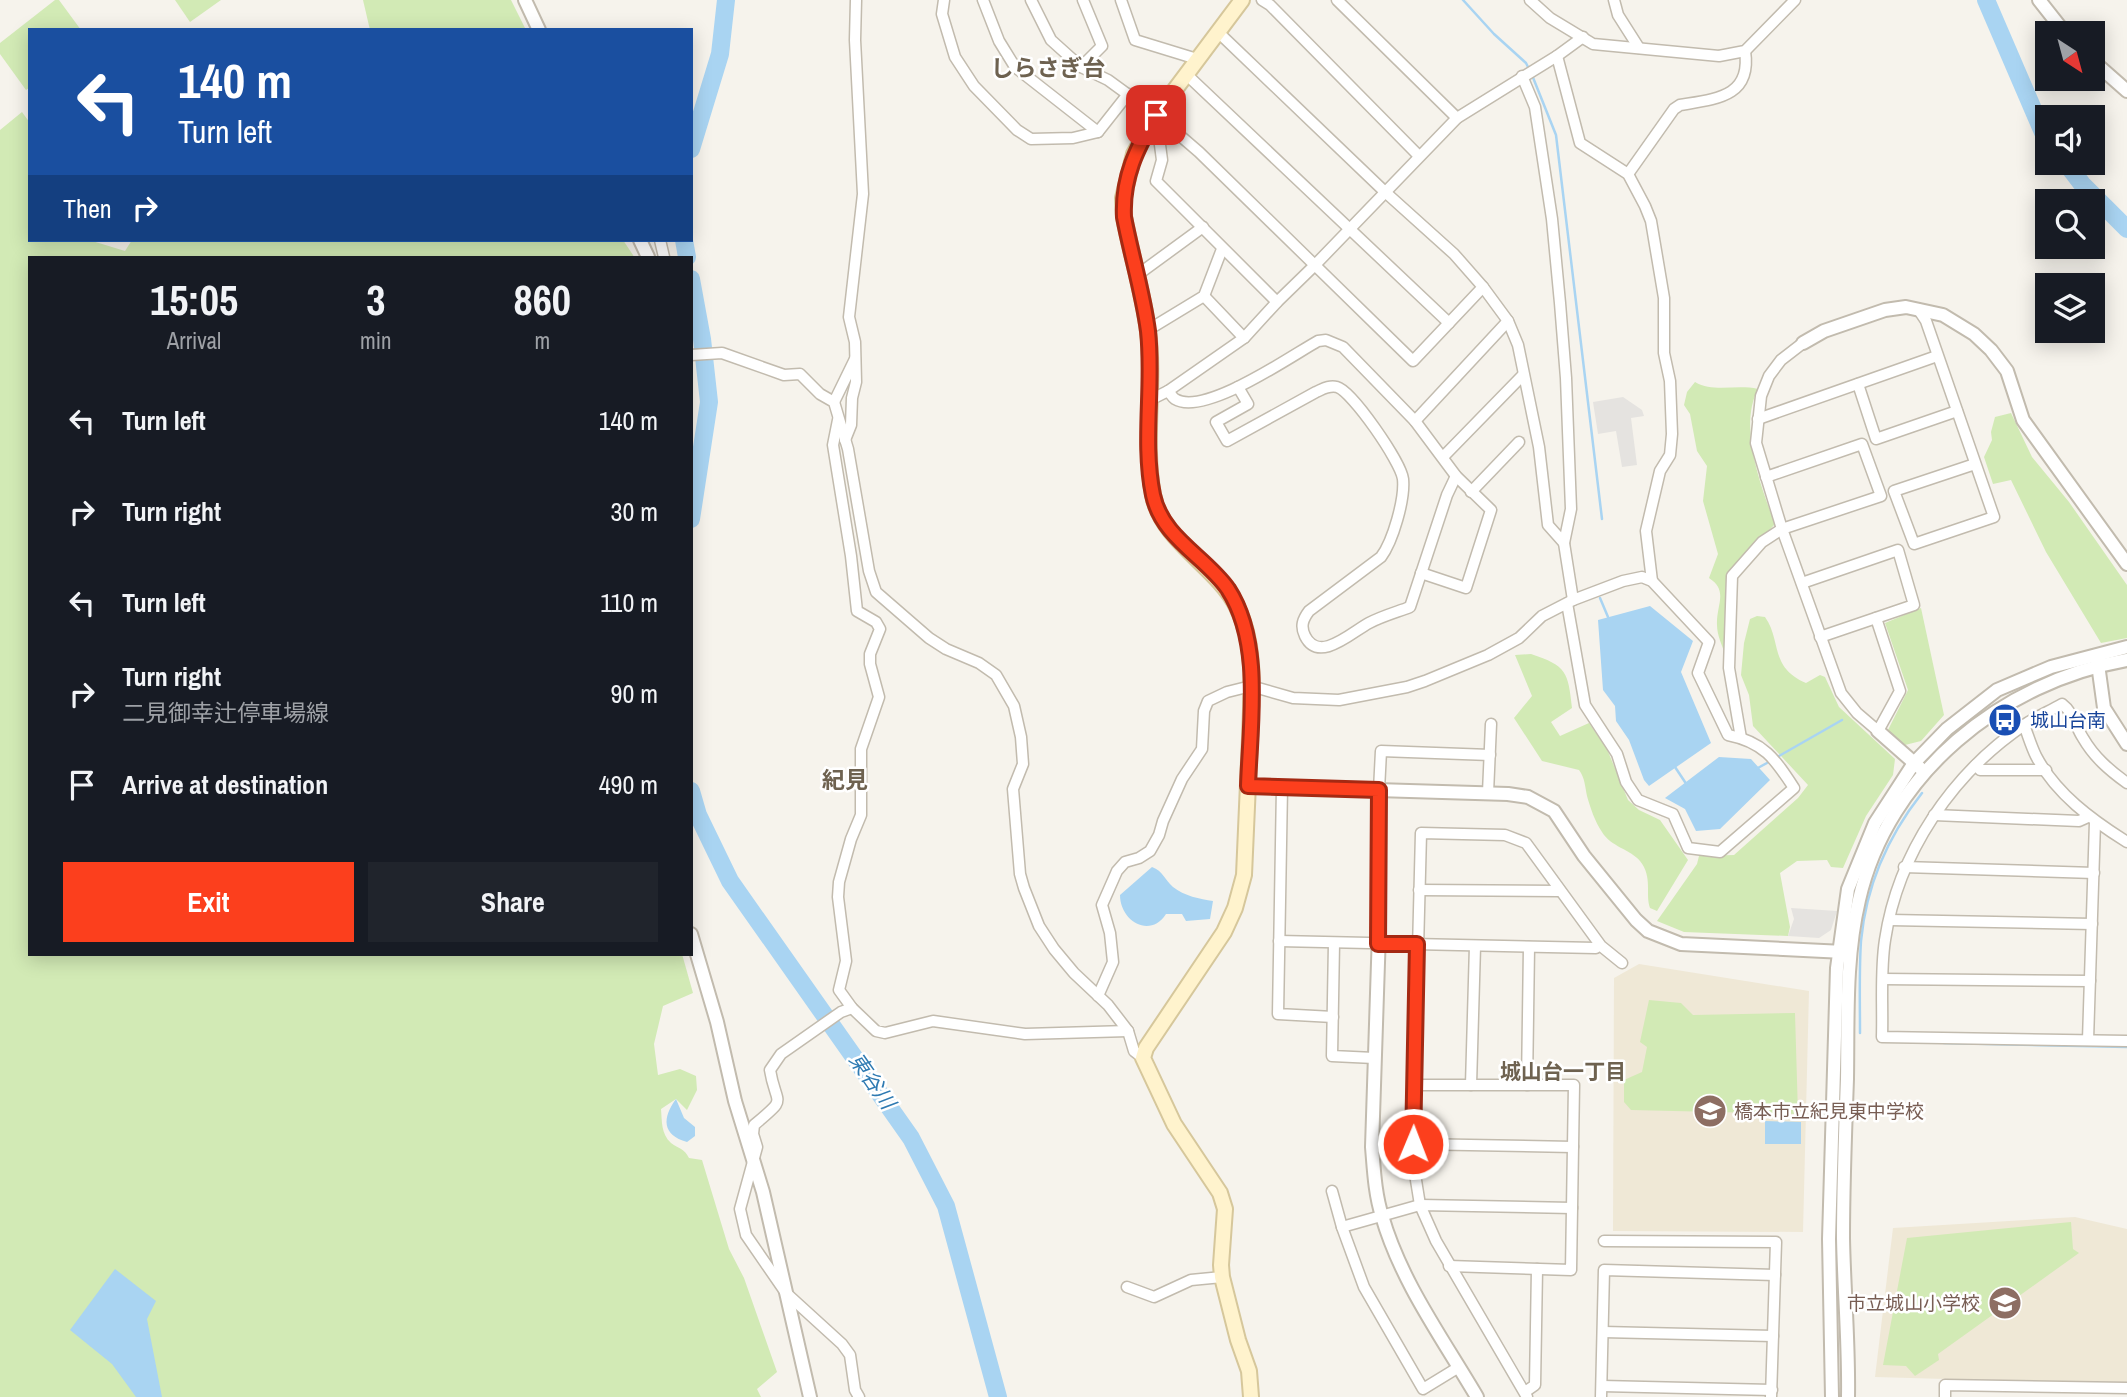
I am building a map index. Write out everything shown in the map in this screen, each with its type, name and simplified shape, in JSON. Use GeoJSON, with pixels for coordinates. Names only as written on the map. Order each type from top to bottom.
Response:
{"type":"FeatureCollection","features":[{"type":"Feature","properties":{"kind":"main road"},"geometry":{"type":"LineString","coordinates":[[1242,0],[1156,115],[1134,154],[1123,198],[1124,217],[1148,330],[1148,455],[1153,497],[1160,515],[1178,540],[1227,587],[1239,611],[1251,651],[1244,875],[1236,908],[1211,954],[1146,1048],[1143,1058],[1174,1124],[1220,1194],[1225,1209],[1222,1277],[1249,1371],[1251,1397]]}},
{"type":"Feature","properties":{"kind":"street"},"geometry":{"type":"LineString","coordinates":[[525,0],[538,28]]}},
{"type":"Feature","properties":{"kind":"street"},"geometry":{"type":"LineString","coordinates":[[845,440],[851,425],[852,398],[856,382],[855,342],[849,317],[863,194],[855,40],[856,0]]}},
{"type":"Feature","properties":{"kind":"street"},"geometry":{"type":"LineString","coordinates":[[944,0],[942,14],[955,57],[974,86],[1017,130],[1031,139],[1073,138],[1098,132],[1128,94]]}},
{"type":"Feature","properties":{"kind":"street"},"geometry":{"type":"LineString","coordinates":[[983,0],[999,41],[1015,67],[1098,132]]}},
{"type":"Feature","properties":{"kind":"street"},"geometry":{"type":"LineString","coordinates":[[1031,0],[1051,40],[1081,67],[1128,94],[1156,115],[1199,152],[1413,361],[1483,287]]}},
{"type":"Feature","properties":{"kind":"street"},"geometry":{"type":"LineString","coordinates":[[1081,67],[1102,46],[1083,0]]}},
{"type":"Feature","properties":{"kind":"street"},"geometry":{"type":"LineString","coordinates":[[1121,0],[1135,40],[1197,59]]}},
{"type":"Feature","properties":{"kind":"street"},"geometry":{"type":"LineString","coordinates":[[1262,0],[1419,156]]}},
{"type":"Feature","properties":{"kind":"street"},"geometry":{"type":"LineString","coordinates":[[1337,0],[1457,118]]}},
{"type":"Feature","properties":{"kind":"street"},"geometry":{"type":"LineString","coordinates":[[1530,0],[1549,18],[1593,44],[1719,55],[1745,51],[1796,0]]}},
{"type":"Feature","properties":{"kind":"street"},"geometry":{"type":"LineString","coordinates":[[1614,0],[1618,15],[1639,48]]}},
{"type":"Feature","properties":{"kind":"street"},"geometry":{"type":"LineString","coordinates":[[2039,0],[2056,21]]}},
{"type":"Feature","properties":{"kind":"street"},"geometry":{"type":"LineString","coordinates":[[1219,33],[1454,254],[1508,321],[1518,345],[1539,447],[1548,525],[1564,543]]}},
{"type":"Feature","properties":{"kind":"street"},"geometry":{"type":"LineString","coordinates":[[1150,400],[1168,391],[1244,338],[1457,118],[1583,37]]}},
{"type":"Feature","properties":{"kind":"street"},"geometry":{"type":"LineString","coordinates":[[1628,174],[1674,108],[1719,97],[1740,86],[1744,80],[1745,51]]}},
{"type":"Feature","properties":{"kind":"street"},"geometry":{"type":"LineString","coordinates":[[1553,58],[1580,143],[1628,174],[1646,206],[1651,221],[1664,298],[1664,353],[1673,409],[1670,455],[1660,471],[1646,531],[1652,581]]}},
{"type":"Feature","properties":{"kind":"street"},"geometry":{"type":"LineString","coordinates":[[2105,72],[2127,91]]}},
{"type":"Feature","properties":{"kind":"street"},"geometry":{"type":"LineString","coordinates":[[1187,75],[1449,323]]}},
{"type":"Feature","properties":{"kind":"street"},"geometry":{"type":"LineString","coordinates":[[1098,996],[1113,962],[1110,933],[1102,905],[1117,870],[1125,862],[1139,859],[1150,850],[1159,835],[1182,779],[1202,749],[1204,711],[1208,701],[1227,692],[1251,686],[1293,698],[1339,700],[1407,687],[1488,655],[1519,638],[1542,617],[1570,602],[1623,581],[1642,577],[1652,581],[1709,642],[1698,673],[1728,735],[1766,749],[1794,788],[1720,852],[1688,848],[1674,814],[1638,800],[1626,782],[1617,754],[1585,705],[1570,602],[1564,543],[1571,509],[1566,378],[1552,219],[1535,107],[1524,75]]}},
{"type":"Feature","properties":{"kind":"street"},"geometry":{"type":"LineString","coordinates":[[1156,115],[1162,160],[1156,181],[1276,302]]}},
{"type":"Feature","properties":{"kind":"street"},"geometry":{"type":"LineString","coordinates":[[1136,276],[1203,227]]}},
{"type":"Feature","properties":{"kind":"street"},"geometry":{"type":"LineString","coordinates":[[1148,330],[1204,296],[1222,249]]}},
{"type":"Feature","properties":{"kind":"street"},"geometry":{"type":"LineString","coordinates":[[1204,296],[1244,338]]}},
{"type":"Feature","properties":{"kind":"street"},"geometry":{"type":"LineString","coordinates":[[1926,772],[1857,713],[1841,693],[1820,637],[1782,529],[1756,443],[1761,396],[1769,376],[1781,360],[1824,331],[1885,310],[1906,307],[1943,315],[1974,334],[1991,350],[2007,372],[2023,420],[2127,564]]}},
{"type":"Feature","properties":{"kind":"street"},"geometry":{"type":"LineString","coordinates":[[1918,309],[1927,321],[1994,517],[1914,544],[1894,491],[1975,464]]}},
{"type":"Feature","properties":{"kind":"street"},"geometry":{"type":"LineString","coordinates":[[1415,421],[1508,321]]}},
{"type":"Feature","properties":{"kind":"street"},"geometry":{"type":"LineString","coordinates":[[1168,391],[1176,400],[1213,400],[1318,341],[1326,340],[1343,347],[1415,421],[1456,476],[1492,510],[1466,588],[1421,573]]}},
{"type":"Feature","properties":{"kind":"street"},"geometry":{"type":"LineString","coordinates":[[693,355],[719,353],[784,375],[800,374],[820,394],[834,402]]}},
{"type":"Feature","properties":{"kind":"street"},"geometry":{"type":"LineString","coordinates":[[1758,419],[1937,356]]}},
{"type":"Feature","properties":{"kind":"street"},"geometry":{"type":"LineString","coordinates":[[855,359],[834,402],[845,440],[869,571],[876,592],[929,638],[946,649],[979,663],[996,675],[1014,706],[1021,737],[1023,764],[1013,789],[1020,873],[1024,888],[1039,926],[1054,949],[1128,1031],[1134,1051],[1143,1058]]}},
{"type":"Feature","properties":{"kind":"street"},"geometry":{"type":"LineString","coordinates":[[1443,457],[1523,375]]}},
{"type":"Feature","properties":{"kind":"street"},"geometry":{"type":"LineString","coordinates":[[1858,384],[1876,439],[1957,411]]}},
{"type":"Feature","properties":{"kind":"street"},"geometry":{"type":"LineString","coordinates":[[1238,387],[1248,404],[1216,422],[1227,441],[1316,392],[1330,386],[1339,387],[1365,416],[1401,469],[1402,493],[1387,549],[1381,557],[1309,611],[1302,625],[1307,640],[1318,647],[1329,647],[1371,622],[1410,607],[1447,495],[1456,476]]}},
{"type":"Feature","properties":{"kind":"street"},"geometry":{"type":"LineString","coordinates":[[838,420],[833,445],[857,611],[876,622],[880,629],[870,654],[879,697],[861,749],[861,815],[850,839],[839,882],[838,897],[846,961],[839,990],[852,1008],[876,1031],[884,1032],[933,1021],[1025,1034],[1128,1031]]}},
{"type":"Feature","properties":{"kind":"street"},"geometry":{"type":"LineString","coordinates":[[1471,492],[1519,442]]}},
{"type":"Feature","properties":{"kind":"street"},"geometry":{"type":"LineString","coordinates":[[1741,738],[1729,668],[1732,576],[1762,542],[1782,529],[1881,496],[1862,444],[1766,477]]}},
{"type":"Feature","properties":{"kind":"street"},"geometry":{"type":"LineString","coordinates":[[1802,583],[1898,550],[1914,605],[1820,637]]}},
{"type":"Feature","properties":{"kind":"street"},"geometry":{"type":"LineString","coordinates":[[1876,618],[1900,691],[1878,731]]}},
{"type":"Feature","properties":{"kind":"street"},"geometry":{"type":"LineString","coordinates":[[1832,1397],[1829,1239],[1844,952],[1849,889],[1866,845],[1875,823],[1914,763],[1947,729],[1997,690],[2051,667],[2125,654]]}},
{"type":"Feature","properties":{"kind":"street"},"geometry":{"type":"LineString","coordinates":[[2097,660],[2104,708],[2127,744]]}},
{"type":"Feature","properties":{"kind":"street"},"geometry":{"type":"LineString","coordinates":[[1848,1397],[1843,1238],[1844,952],[1859,898],[1890,819],[1913,785],[1958,737],[2007,703],[2097,660]]}},
{"type":"Feature","properties":{"kind":"street"},"geometry":{"type":"LineString","coordinates":[[2127,783],[2096,758],[2080,734],[2071,711],[2062,704],[2024,725],[1962,778],[1934,815],[1904,867],[1885,940],[1882,1037],[2127,1041]]}},
{"type":"Feature","properties":{"kind":"street"},"geometry":{"type":"LineString","coordinates":[[1488,793],[1491,724]]}},
{"type":"Feature","properties":{"kind":"street"},"geometry":{"type":"LineString","coordinates":[[2024,725],[2036,756],[2054,782],[2092,819],[2127,842]]}},
{"type":"Feature","properties":{"kind":"street"},"geometry":{"type":"LineString","coordinates":[[1477,1397],[1396,1258],[1382,1216],[1375,1183],[1372,1147],[1379,790],[1381,751],[1490,755]]}},
{"type":"Feature","properties":{"kind":"street"},"geometry":{"type":"LineString","coordinates":[[1976,765],[1980,770],[2046,770]]}},
{"type":"Feature","properties":{"kind":"street"},"geometry":{"type":"LineString","coordinates":[[1248,786],[1488,793],[1528,797],[1555,810],[1584,856],[1636,920],[1648,930],[1681,944],[1844,952]]}},
{"type":"Feature","properties":{"kind":"street"},"geometry":{"type":"LineString","coordinates":[[1282,787],[1278,1014],[1333,1017]]}},
{"type":"Feature","properties":{"kind":"street"},"geometry":{"type":"LineString","coordinates":[[1934,815],[2079,821],[2092,819]]}},
{"type":"Feature","properties":{"kind":"street"},"geometry":{"type":"LineString","coordinates":[[2088,1040],[2094,873],[2092,819]]}},
{"type":"Feature","properties":{"kind":"street"},"geometry":{"type":"LineString","coordinates":[[1537,1269],[1535,1385],[1526,1395],[1449,1266],[1420,1205],[1413,1144],[1421,833],[1505,835],[1526,843],[1601,946],[1622,963]]}},
{"type":"Feature","properties":{"kind":"street"},"geometry":{"type":"LineString","coordinates":[[1904,867],[2094,873]]}},
{"type":"Feature","properties":{"kind":"street"},"geometry":{"type":"LineString","coordinates":[[1419,890],[1559,891]]}},
{"type":"Feature","properties":{"kind":"street"},"geometry":{"type":"LineString","coordinates":[[1890,920],[2092,924]]}},
{"type":"Feature","properties":{"kind":"street"},"geometry":{"type":"LineString","coordinates":[[693,941],[762,1192],[810,1397]]}},
{"type":"Feature","properties":{"kind":"street"},"geometry":{"type":"LineString","coordinates":[[1279,942],[1596,948]]}},
{"type":"Feature","properties":{"kind":"street"},"geometry":{"type":"LineString","coordinates":[[1334,943],[1332,1056],[1374,1058]]}},
{"type":"Feature","properties":{"kind":"street"},"geometry":{"type":"LineString","coordinates":[[1471,1085],[1475,946]]}},
{"type":"Feature","properties":{"kind":"street"},"geometry":{"type":"LineString","coordinates":[[1527,1085],[1529,947]]}},
{"type":"Feature","properties":{"kind":"street"},"geometry":{"type":"LineString","coordinates":[[1883,979],[2090,981]]}},
{"type":"Feature","properties":{"kind":"street"},"geometry":{"type":"LineString","coordinates":[[852,1008],[841,1012],[781,1054],[770,1070],[779,1096],[777,1106],[754,1125],[753,1134],[757,1147],[740,1209],[746,1236],[786,1293],[842,1343],[850,1355],[855,1390],[859,1397]]}},
{"type":"Feature","properties":{"kind":"street"},"geometry":{"type":"LineString","coordinates":[[1414,1085],[1574,1085],[1571,1270],[1449,1266]]}},
{"type":"Feature","properties":{"kind":"street"},"geometry":{"type":"LineString","coordinates":[[1413,1144],[1573,1147]]}},
{"type":"Feature","properties":{"kind":"street"},"geometry":{"type":"LineString","coordinates":[[1332,1191],[1364,1287],[1423,1389],[1459,1367]]}},
{"type":"Feature","properties":{"kind":"street"},"geometry":{"type":"LineString","coordinates":[[1342,1227],[1420,1205],[1572,1208]]}},
{"type":"Feature","properties":{"kind":"street"},"geometry":{"type":"LineString","coordinates":[[1604,1241],[1776,1242],[1775,1275],[1773,1336],[1771,1394],[1602,1392],[1604,1270],[1775,1275]]}},
{"type":"Feature","properties":{"kind":"street"},"geometry":{"type":"LineString","coordinates":[[1127,1287],[1154,1297],[1191,1280],[1222,1277]]}},
{"type":"Feature","properties":{"kind":"street"},"geometry":{"type":"LineString","coordinates":[[1603,1332],[1773,1336]]}},
{"type":"Feature","properties":{"kind":"street"},"geometry":{"type":"LineString","coordinates":[[1945,1397],[1945,1385],[2127,1388]]}},
{"type":"Feature","properties":{"kind":"shaded area"},"geometry":{"type":"Polygon","coordinates":[[[1623,397],[1642,410],[1644,416],[1631,418],[1637,465],[1622,467],[1616,431],[1598,434],[1593,402],[1623,397]]]}},
{"type":"Feature","properties":{"kind":"shaded area"},"geometry":{"type":"Polygon","coordinates":[[[1791,908],[1837,911],[1831,930],[1819,938],[1788,936],[1794,919],[1791,908]]]}},
{"type":"Feature","properties":{"kind":"shaded area","name":"橋本市立紀見東中学校"},"geometry":{"type":"Polygon","coordinates":[[[1639,964],[1809,991],[1803,1232],[1613,1231],[1614,978],[1639,964]]]}},
{"type":"Feature","properties":{"kind":"shaded area","name":"市立城山小学校"},"geometry":{"type":"Polygon","coordinates":[[[2075,1217],[2127,1229],[2127,1384],[1875,1377],[1893,1228],[2075,1217]]]}},
{"type":"Feature","properties":{"kind":"green space"},"geometry":{"type":"Polygon","coordinates":[[[55,0],[59,0],[80,28],[28,28],[26,90],[0,54],[0,43],[55,0]]]}},
{"type":"Feature","properties":{"kind":"green space"},"geometry":{"type":"Polygon","coordinates":[[[175,0],[221,0],[190,22],[175,0]]]}},
{"type":"Feature","properties":{"kind":"green space"},"geometry":{"type":"Polygon","coordinates":[[[363,0],[511,0],[525,28],[370,28],[363,0]]]}},
{"type":"Feature","properties":{"kind":"green space"},"geometry":{"type":"Polygon","coordinates":[[[22,112],[28,120],[28,242],[96,242],[125,251],[131,242],[624,242],[633,255],[28,256],[28,956],[683,956],[693,993],[663,1006],[654,1044],[658,1075],[680,1069],[696,1076],[697,1090],[687,1110],[676,1099],[661,1109],[663,1127],[665,1136],[671,1143],[683,1150],[689,1158],[702,1160],[729,1249],[744,1278],[777,1372],[757,1389],[761,1397],[0,1397],[0,130],[22,112]]]}},
{"type":"Feature","properties":{"kind":"green space"},"geometry":{"type":"Polygon","coordinates":[[[1695,382],[1717,388],[1758,389],[1752,404],[1751,439],[1758,475],[1775,524],[1729,574],[1725,654],[1717,629],[1719,588],[1709,578],[1718,554],[1703,501],[1707,466],[1697,451],[1690,414],[1684,405],[1687,392],[1695,382]]]}},
{"type":"Feature","properties":{"kind":"green space"},"geometry":{"type":"Polygon","coordinates":[[[2011,413],[2032,457],[2069,502],[2127,585],[2127,638],[2101,643],[2046,552],[2011,480],[1993,484],[1984,457],[1992,440],[1995,417],[2011,413]]]}},
{"type":"Feature","properties":{"kind":"green space"},"geometry":{"type":"Polygon","coordinates":[[[1921,608],[1944,715],[1921,741],[1905,745],[1888,730],[1908,690],[1885,623],[1921,608]]]}},
{"type":"Feature","properties":{"kind":"green space"},"geometry":{"type":"Polygon","coordinates":[[[1765,617],[1770,626],[1786,669],[1806,683],[1820,675],[1825,677],[1839,707],[1895,759],[1893,775],[1866,816],[1843,868],[1831,867],[1827,860],[1797,861],[1780,873],[1790,927],[1788,936],[1684,932],[1657,921],[1697,864],[1699,856],[1734,855],[1798,798],[1808,785],[1753,726],[1749,695],[1741,675],[1744,643],[1750,619],[1765,617]]]}},
{"type":"Feature","properties":{"kind":"green space"},"geometry":{"type":"Polygon","coordinates":[[[1531,654],[1552,662],[1567,678],[1572,708],[1551,722],[1560,736],[1589,723],[1607,749],[1628,800],[1639,810],[1660,820],[1688,860],[1657,911],[1650,908],[1648,879],[1640,861],[1610,841],[1599,828],[1579,770],[1542,761],[1514,718],[1532,696],[1515,655],[1531,654]]]}},
{"type":"Feature","properties":{"kind":"green space"},"geometry":{"type":"Polygon","coordinates":[[[1649,1000],[1681,1003],[1693,1015],[1795,1013],[1798,1114],[1631,1110],[1624,1102],[1624,1080],[1642,1072],[1647,1047],[1640,1042],[1649,1000]]]}},
{"type":"Feature","properties":{"kind":"green space"},"geometry":{"type":"Polygon","coordinates":[[[2071,1222],[2073,1249],[2079,1253],[1938,1354],[1939,1360],[1915,1376],[1906,1366],[1883,1365],[1907,1238],[2071,1222]]]}},
{"type":"Feature","properties":{"kind":"water"},"geometry":{"type":"Polygon","coordinates":[[[1650,606],[1693,641],[1681,672],[1711,743],[1649,786],[1644,780],[1629,740],[1616,721],[1615,706],[1603,690],[1598,620],[1650,606]]]}},
{"type":"Feature","properties":{"kind":"water"},"geometry":{"type":"Polygon","coordinates":[[[1719,757],[1751,759],[1770,780],[1720,829],[1696,831],[1685,809],[1665,798],[1719,757]]]}},
{"type":"Feature","properties":{"kind":"water"},"geometry":{"type":"Polygon","coordinates":[[[1152,867],[1177,890],[1192,897],[1213,901],[1210,919],[1186,921],[1182,914],[1166,914],[1152,925],[1144,926],[1130,919],[1121,904],[1120,895],[1152,867]]]}},
{"type":"Feature","properties":{"kind":"water"},"geometry":{"type":"Polygon","coordinates":[[[676,1099],[684,1118],[695,1127],[695,1136],[687,1142],[673,1135],[667,1125],[668,1113],[676,1099]]]}},
{"type":"Feature","properties":{"kind":"water"},"geometry":{"type":"Polygon","coordinates":[[[1765,1121],[1801,1122],[1801,1144],[1765,1144],[1765,1121]]]}},
{"type":"Feature","properties":{"kind":"water"},"geometry":{"type":"Polygon","coordinates":[[[115,1269],[156,1301],[147,1319],[162,1397],[136,1397],[112,1364],[70,1330],[115,1269]]]}},
{"type":"Feature","properties":{"kind":"waterway","name":"東谷川"},"geometry":{"type":"LineString","coordinates":[[693,142],[720,54],[726,0]]}},
{"type":"Feature","properties":{"kind":"waterway"},"geometry":{"type":"LineString","coordinates":[[1463,0],[1529,69]]}},
{"type":"Feature","properties":{"kind":"waterway"},"geometry":{"type":"LineString","coordinates":[[1986,0],[2035,114]]}},
{"type":"Feature","properties":{"kind":"waterway"},"geometry":{"type":"LineString","coordinates":[[1532,75],[1556,135],[1602,519]]}},
{"type":"Feature","properties":{"kind":"waterway"},"geometry":{"type":"LineString","coordinates":[[2075,175],[2127,229]]}},
{"type":"Feature","properties":{"kind":"waterway","name":"東谷川"},"geometry":{"type":"LineString","coordinates":[[684,242],[687,256]]}},
{"type":"Feature","properties":{"kind":"waterway","name":"東谷川"},"geometry":{"type":"LineString","coordinates":[[693,290],[709,402],[693,506]]}},
{"type":"Feature","properties":{"kind":"waterway"},"geometry":{"type":"LineString","coordinates":[[1600,598],[1608,617]]}},
{"type":"Feature","properties":{"kind":"waterway"},"geometry":{"type":"LineString","coordinates":[[1779,756],[1842,720]]}},
{"type":"Feature","properties":{"kind":"waterway"},"geometry":{"type":"LineString","coordinates":[[1756,769],[1767,763]]}},
{"type":"Feature","properties":{"kind":"waterway"},"geometry":{"type":"LineString","coordinates":[[1675,767],[1687,785]]}},
{"type":"Feature","properties":{"kind":"waterway"},"geometry":{"type":"LineString","coordinates":[[1860,1033],[1861,941],[1868,901],[1881,862],[1899,826],[1922,793]]}},
{"type":"Feature","properties":{"kind":"waterway","name":"東谷川"},"geometry":{"type":"LineString","coordinates":[[693,798],[698,815],[730,881],[911,1138],[946,1206],[998,1397]]}},
{"type":"Feature","properties":{"kind":"waterway"},"geometry":{"type":"LineString","coordinates":[[1944,1043],[2127,1047]]}},
{"type":"Feature","properties":{"kind":"place","name":"城山台南"},"geometry":{"type":"Point","coordinates":[2005,720]}},
{"type":"Feature","properties":{"kind":"place","name":"橋本市立紀見東中学校"},"geometry":{"type":"Point","coordinates":[1710,1111]}},
{"type":"Feature","properties":{"kind":"place","name":"市立城山小学校"},"geometry":{"type":"Point","coordinates":[2005,1303]}},
{"type":"Feature","properties":{"kind":"district","name":"しらさぎ台"},"geometry":{"type":"Point","coordinates":[1048,68]}},
{"type":"Feature","properties":{"kind":"district","name":"紀見"},"geometry":{"type":"Point","coordinates":[845,780]}},
{"type":"Feature","properties":{"kind":"district","name":"城山台一丁目"},"geometry":{"type":"Point","coordinates":[1563,1072]}},
{"type":"Feature","properties":{"kind":"route"},"geometry":{"type":"LineString","coordinates":[[1156,115],[1134,154],[1123,198],[1124,217],[1148,330],[1148,455],[1153,497],[1160,515],[1178,540],[1227,587],[1239,611],[1251,651],[1248,786],[1379,790],[1378,944],[1417,944],[1413,1144]]}}]}
